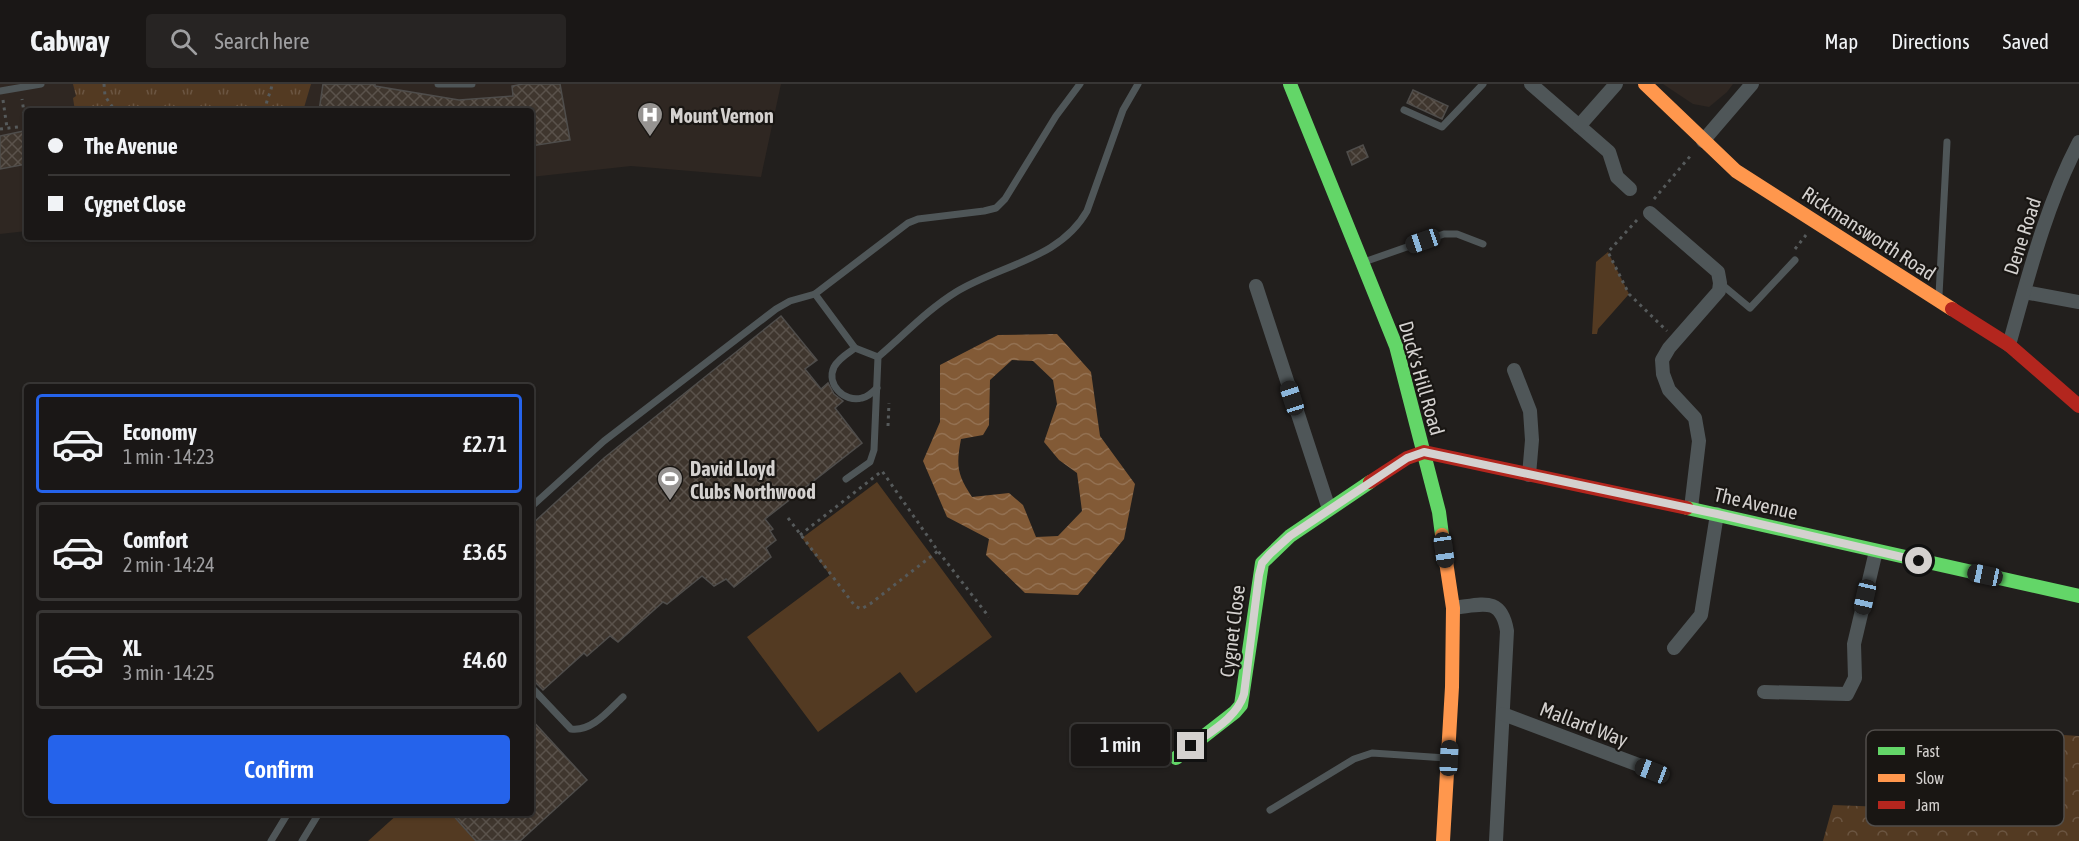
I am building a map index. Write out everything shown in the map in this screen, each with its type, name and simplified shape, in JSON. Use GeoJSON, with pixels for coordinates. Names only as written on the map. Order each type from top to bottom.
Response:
{"type":"FeatureCollection","features":[{"type":"Feature","properties":{"kind":"main road","name":"Duck's Hill Road"},"geometry":{"type":"LineString","coordinates":[[1290,84],[1396,346],[1439,512],[1453,608],[1449,758],[1443,841]]}},
{"type":"Feature","properties":{"kind":"main road","name":"Rickmansworth Road"},"geometry":{"type":"LineString","coordinates":[[1644,84],[1736,171],[2009,345],[2079,406]]}},
{"type":"Feature","properties":{"kind":"main road","name":"The Avenue"},"geometry":{"type":"LineString","coordinates":[[1424,452],[1691,508],[2079,596]]}},
{"type":"Feature","properties":{"kind":"main road","name":"Cygnet Close"},"geometry":{"type":"LineString","coordinates":[[1176,758],[1241,705],[1254,604],[1262,563],[1290,536],[1329,509],[1407,458],[1424,452]]}},
{"type":"Feature","properties":{"kind":"street"},"geometry":{"type":"LineString","coordinates":[[1531,84],[1610,152],[1617,177],[1630,189]]}},
{"type":"Feature","properties":{"kind":"street"},"geometry":{"type":"LineString","coordinates":[[1580,126],[1616,84]]}},
{"type":"Feature","properties":{"kind":"street"},"geometry":{"type":"LineString","coordinates":[[1703,141],[1752,84]]}},
{"type":"Feature","properties":{"kind":"street","name":"Dene Road"},"geometry":{"type":"LineString","coordinates":[[2009,345],[2065,168],[2079,142]]}},
{"type":"Feature","properties":{"kind":"street"},"geometry":{"type":"LineString","coordinates":[[1648,211],[1718,272],[1720,283],[1719,291],[1662,360],[1663,374],[1670,390],[1695,418],[1699,441],[1691,508]]}},
{"type":"Feature","properties":{"kind":"street"},"geometry":{"type":"LineString","coordinates":[[1256,286],[1329,509]]}},
{"type":"Feature","properties":{"kind":"street"},"geometry":{"type":"LineString","coordinates":[[2024,292],[2079,302]]}},
{"type":"Feature","properties":{"kind":"street"},"geometry":{"type":"LineString","coordinates":[[1514,370],[1530,411],[1532,440],[1529,475]]}},
{"type":"Feature","properties":{"kind":"street"},"geometry":{"type":"LineString","coordinates":[[1674,648],[1701,615],[1717,514]]}},
{"type":"Feature","properties":{"kind":"street"},"geometry":{"type":"LineString","coordinates":[[1764,692],[1847,694],[1855,678],[1854,644],[1876,551]]}},
{"type":"Feature","properties":{"kind":"street"},"geometry":{"type":"LineString","coordinates":[[1453,608],[1486,604],[1497,607],[1504,616],[1507,631],[1496,841]]}},
{"type":"Feature","properties":{"kind":"street","name":"Mallard Way"},"geometry":{"type":"LineString","coordinates":[[1503,714],[1652,771]]}},
{"type":"Feature","properties":{"kind":"lane"},"geometry":{"type":"LineString","coordinates":[[1,91],[41,84]]}},
{"type":"Feature","properties":{"kind":"lane"},"geometry":{"type":"LineString","coordinates":[[438,84],[472,84]]}},
{"type":"Feature","properties":{"kind":"lane"},"geometry":{"type":"LineString","coordinates":[[534,504],[603,441],[776,309],[790,301],[815,294],[908,223],[918,219],[996,208],[1005,199],[1056,116],[1080,84]]}},
{"type":"Feature","properties":{"kind":"lane"},"geometry":{"type":"LineString","coordinates":[[846,479],[870,462],[878,388],[878,357],[926,313],[958,291],[1064,240],[1080,223],[1087,211],[1123,110],[1138,84]]}},
{"type":"Feature","properties":{"kind":"lane"},"geometry":{"type":"LineString","coordinates":[[1404,110],[1442,127],[1483,84]]}},
{"type":"Feature","properties":{"kind":"lane"},"geometry":{"type":"LineString","coordinates":[[1938,301],[1947,142]]}},
{"type":"Feature","properties":{"kind":"lane"},"geometry":{"type":"LineString","coordinates":[[1362,262],[1444,234],[1457,234],[1483,244]]}},
{"type":"Feature","properties":{"kind":"lane"},"geometry":{"type":"LineString","coordinates":[[1720,283],[1750,308],[1795,260]]}},
{"type":"Feature","properties":{"kind":"lane"},"geometry":{"type":"LineString","coordinates":[[815,294],[855,348],[878,357]]}},
{"type":"Feature","properties":{"kind":"lane"},"geometry":{"type":"LineString","coordinates":[[855,348],[834,366],[832,372],[835,386],[846,398],[856,399],[869,395],[878,388]]}},
{"type":"Feature","properties":{"kind":"lane"},"geometry":{"type":"LineString","coordinates":[[534,693],[571,729],[579,730],[588,728],[623,697]]}},
{"type":"Feature","properties":{"kind":"lane"},"geometry":{"type":"LineString","coordinates":[[1270,810],[1354,759],[1372,753],[1449,758]]}},
{"type":"Feature","properties":{"kind":"lane"},"geometry":{"type":"LineString","coordinates":[[271,841],[286,816]]}},
{"type":"Feature","properties":{"kind":"lane"},"geometry":{"type":"LineString","coordinates":[[302,841],[317,816]]}},
{"type":"Feature","properties":{"kind":"path"},"geometry":{"type":"LineString","coordinates":[[104,84],[105,96],[113,108]]}},
{"type":"Feature","properties":{"kind":"path"},"geometry":{"type":"LineString","coordinates":[[266,108],[265,101],[272,84]]}},
{"type":"Feature","properties":{"kind":"path"},"geometry":{"type":"LineString","coordinates":[[20,88],[24,113]]}},
{"type":"Feature","properties":{"kind":"path"},"geometry":{"type":"LineString","coordinates":[[1,91],[7,128]]}},
{"type":"Feature","properties":{"kind":"path"},"geometry":{"type":"LineString","coordinates":[[0,129],[24,126]]}},
{"type":"Feature","properties":{"kind":"path"},"geometry":{"type":"LineString","coordinates":[[1677,340],[1629,294],[1608,252],[1648,211],[1703,141]]}},
{"type":"Feature","properties":{"kind":"path"},"geometry":{"type":"LineString","coordinates":[[1795,260],[1795,249],[1816,223]]}},
{"type":"Feature","properties":{"kind":"path"},"geometry":{"type":"LineString","coordinates":[[800,535],[882,471],[988,617]]}},
{"type":"Feature","properties":{"kind":"path"},"geometry":{"type":"LineString","coordinates":[[788,518],[855,606],[861,609],[938,551]]}},
{"type":"Feature","properties":{"kind":"shaded area","name":"Mount Vernon"},"geometry":{"type":"Polygon","coordinates":[[[0,84],[781,84],[761,177],[631,166],[534,177],[534,108],[24,108],[24,231],[0,234],[0,84]]]}},
{"type":"Feature","properties":{"kind":"shaded area"},"geometry":{"type":"Polygon","coordinates":[[[1663,84],[1733,84],[1709,107],[1693,104],[1663,84]]]}},
{"type":"Feature","properties":{"kind":"green space"},"geometry":{"type":"Polygon","coordinates":[[[73,84],[311,84],[304,108],[75,108],[73,98],[76,96],[73,84]]]}},
{"type":"Feature","properties":{"kind":"green space"},"geometry":{"type":"Polygon","coordinates":[[[1608,252],[1629,294],[1598,329],[1597,334],[1592,334],[1596,262],[1608,252]]]}},
{"type":"Feature","properties":{"kind":"green space"},"geometry":{"type":"Polygon","coordinates":[[[877,482],[992,637],[916,693],[900,672],[818,732],[747,637],[830,575],[802,538],[877,482]]]}},
{"type":"Feature","properties":{"kind":"green space"},"geometry":{"type":"Polygon","coordinates":[[[2064,735],[2079,736],[2079,841],[1823,841],[1833,805],[1866,806],[1866,826],[2064,826],[2064,735]]]}},
{"type":"Feature","properties":{"kind":"green space"},"geometry":{"type":"Polygon","coordinates":[[[587,780],[520,841],[368,841],[396,816],[534,816],[534,811],[587,780]]]}},
{"type":"Feature","properties":{"kind":"water"},"geometry":{"type":"Polygon","coordinates":[[[1057,334],[1091,372],[1100,436],[1135,484],[1124,539],[1078,595],[1025,593],[986,555],[989,539],[947,517],[923,461],[940,422],[940,365],[998,335],[1057,334]],[[1012,360],[990,380],[989,425],[983,435],[961,439],[958,456],[959,470],[972,497],[1009,493],[1023,505],[1036,537],[1058,536],[1082,511],[1077,473],[1059,460],[1044,442],[1057,404],[1053,380],[1033,361],[1012,360]]]}},
{"type":"Feature","properties":{"kind":"building"},"geometry":{"type":"Polygon","coordinates":[[[323,84],[375,84],[375,86],[459,100],[513,96],[512,86],[523,84],[560,84],[570,140],[534,146],[534,108],[363,108],[351,106],[351,108],[319,108],[323,84]]]}},
{"type":"Feature","properties":{"kind":"building"},"geometry":{"type":"Polygon","coordinates":[[[1413,90],[1448,106],[1442,119],[1407,103],[1413,90]]]}},
{"type":"Feature","properties":{"kind":"building"},"geometry":{"type":"Polygon","coordinates":[[[24,131],[24,165],[0,169],[0,136],[24,131]]]}},
{"type":"Feature","properties":{"kind":"building"},"geometry":{"type":"Polygon","coordinates":[[[1363,145],[1368,157],[1352,165],[1347,152],[1363,145]]]}},
{"type":"Feature","properties":{"kind":"building","name":"David Lloyd Clubs Northwood"},"geometry":{"type":"Polygon","coordinates":[[[781,316],[817,360],[805,369],[821,389],[828,383],[834,394],[843,401],[835,408],[862,443],[765,519],[773,529],[770,531],[776,540],[766,548],[771,557],[734,587],[726,579],[714,586],[702,576],[667,604],[663,602],[618,642],[610,636],[587,656],[584,653],[543,690],[534,681],[534,522],[604,458],[781,316]]]}},
{"type":"Feature","properties":{"kind":"building"},"geometry":{"type":"Polygon","coordinates":[[[534,722],[587,780],[520,841],[476,841],[454,816],[534,816],[534,722]]]}},
{"type":"Feature","properties":{"kind":"traffic: fast"},"geometry":{"type":"LineString","coordinates":[[1290,84],[1396,346],[1439,512],[1442,535]]}},
{"type":"Feature","properties":{"kind":"traffic: fast"},"geometry":{"type":"LineString","coordinates":[[1176,758],[1241,705],[1262,563],[1290,536],[1370,482]]}},
{"type":"Feature","properties":{"kind":"traffic: fast"},"geometry":{"type":"LineString","coordinates":[[1687,508],[2079,596]]}},
{"type":"Feature","properties":{"kind":"traffic: slow"},"geometry":{"type":"LineString","coordinates":[[1645,84],[1736,171],[1952,309]]}},
{"type":"Feature","properties":{"kind":"traffic: slow"},"geometry":{"type":"LineString","coordinates":[[1442,535],[1453,608],[1452,687],[1443,841]]}},
{"type":"Feature","properties":{"kind":"traffic: jam"},"geometry":{"type":"LineString","coordinates":[[1952,309],[2009,345],[2079,406]]}},
{"type":"Feature","properties":{"kind":"traffic: jam"},"geometry":{"type":"LineString","coordinates":[[1370,482],[1407,458],[1424,452],[1687,508]]}},
{"type":"Feature","properties":{"kind":"place","name":"Mount Vernon"},"geometry":{"type":"Point","coordinates":[650,138]}},
{"type":"Feature","properties":{"kind":"place","name":"David Lloyd Clubs Northwood"},"geometry":{"type":"Point","coordinates":[670,502]}},
{"type":"Feature","properties":{"kind":"route"},"geometry":{"type":"LineString","coordinates":[[1191,746],[1241,705],[1254,604],[1262,563],[1290,536],[1407,458],[1424,452],[1717,514],[1919,561]]}}]}
